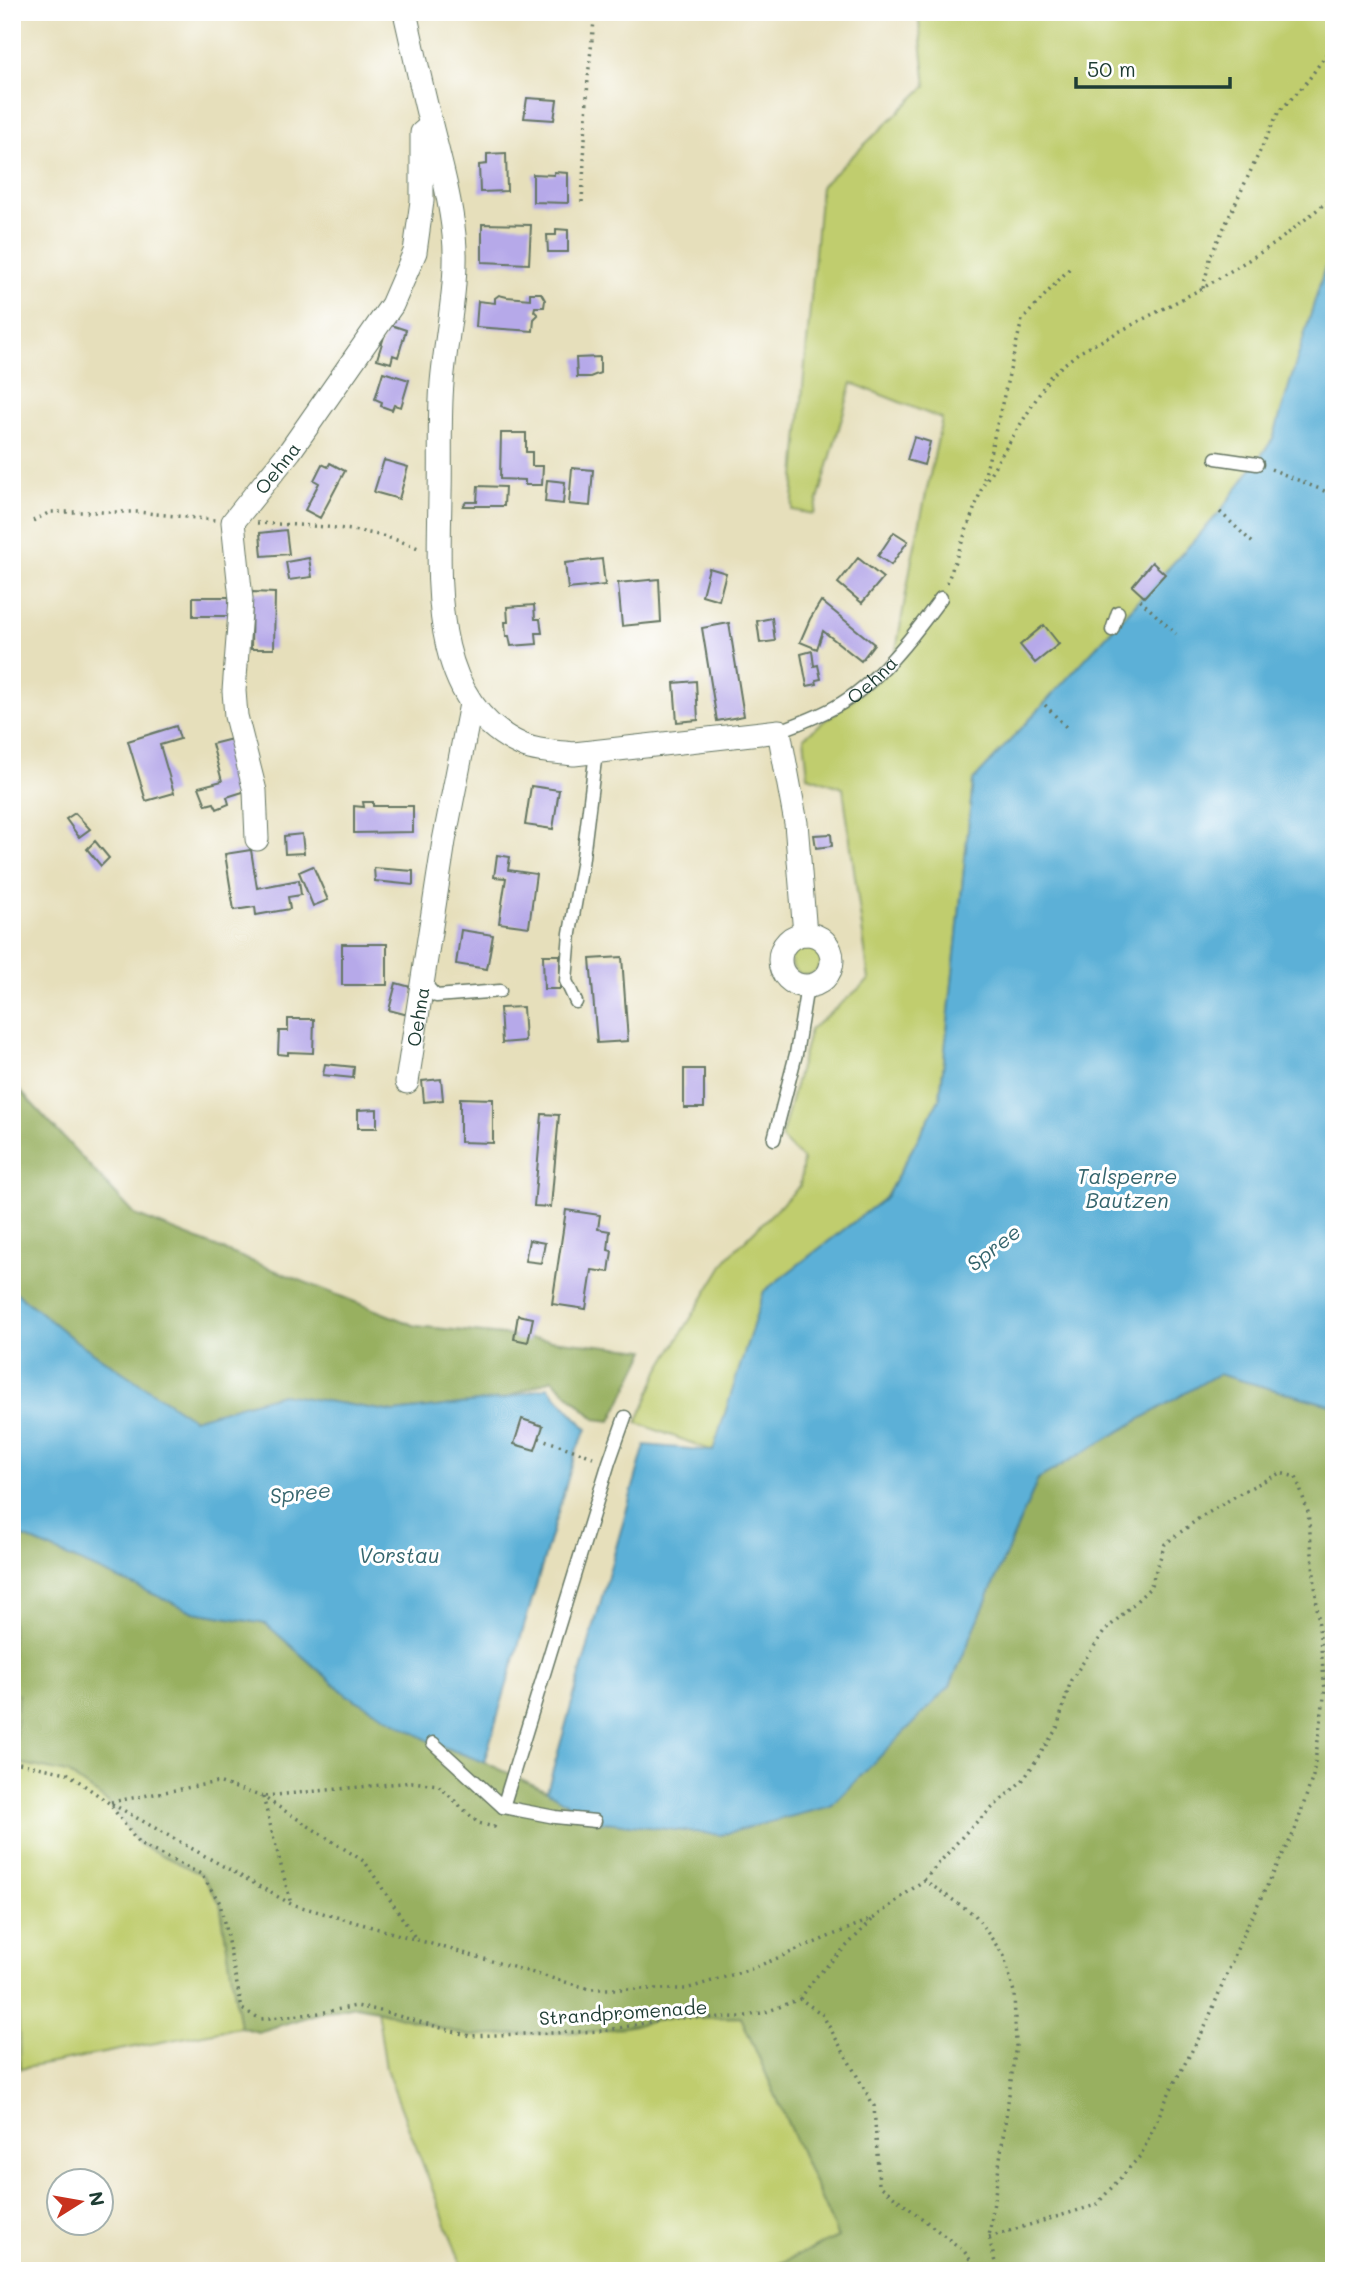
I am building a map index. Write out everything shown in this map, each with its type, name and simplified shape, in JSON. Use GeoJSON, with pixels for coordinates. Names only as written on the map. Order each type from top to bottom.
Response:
{"type":"FeatureCollection","features":[{"type":"Feature","properties":{"kind":"street","name":"Oehna"},"geometry":{"type":"LineString","coordinates":[[405,12],[444,176],[454,236],[454,268],[442,386],[440,599],[443,630],[449,653],[471,704],[504,735],[523,746],[574,754],[779,731]]}},
{"type":"Feature","properties":{"kind":"street","name":"Oehna"},"geometry":{"type":"LineString","coordinates":[[257,839],[255,791],[236,716],[234,691],[241,599],[233,522],[290,450],[392,305],[415,252],[422,201],[422,133],[431,124]]}},
{"type":"Feature","properties":{"kind":"street","name":"Oehna"},"geometry":{"type":"LineString","coordinates":[[407,1082],[444,841],[471,704]]}},
{"type":"Feature","properties":{"kind":"street"},"geometry":{"type":"LineString","coordinates":[[779,731],[796,823],[805,934]]}},
{"type":"Feature","properties":{"kind":"street"},"geometry":{"type":"LineString","coordinates":[[805,934],[821,938],[831,951],[832,959],[828,975],[822,981],[807,986],[790,981],[784,974],[780,957],[789,941],[805,934]]}},
{"type":"Feature","properties":{"kind":"lane"},"geometry":{"type":"LineString","coordinates":[[1216,458],[1257,464]]}},
{"type":"Feature","properties":{"kind":"lane","name":"Oehna"},"geometry":{"type":"LineString","coordinates":[[779,731],[837,706],[864,687],[901,650],[941,598]]}},
{"type":"Feature","properties":{"kind":"lane"},"geometry":{"type":"LineString","coordinates":[[1112,630],[1118,612]]}},
{"type":"Feature","properties":{"kind":"lane"},"geometry":{"type":"LineString","coordinates":[[576,1002],[566,981],[570,933],[582,865],[596,752]]}},
{"type":"Feature","properties":{"kind":"lane"},"geometry":{"type":"LineString","coordinates":[[422,981],[436,996],[500,991]]}},
{"type":"Feature","properties":{"kind":"lane"},"geometry":{"type":"LineString","coordinates":[[774,1139],[796,1054],[807,986]]}},
{"type":"Feature","properties":{"kind":"lane"},"geometry":{"type":"LineString","coordinates":[[503,1807],[625,1417]]}},
{"type":"Feature","properties":{"kind":"lane"},"geometry":{"type":"LineString","coordinates":[[433,1743],[503,1807],[595,1821]]}},
{"type":"Feature","properties":{"kind":"path"},"geometry":{"type":"LineString","coordinates":[[582,202],[588,77],[595,12]]}},
{"type":"Feature","properties":{"kind":"path"},"geometry":{"type":"LineString","coordinates":[[1203,288],[1211,255],[1278,113],[1307,82],[1334,43]]}},
{"type":"Feature","properties":{"kind":"path"},"geometry":{"type":"LineString","coordinates":[[983,485],[1051,375],[1078,352],[1140,323],[1203,288],[1276,243],[1334,196]]}},
{"type":"Feature","properties":{"kind":"path"},"geometry":{"type":"LineString","coordinates":[[941,598],[983,485],[1022,320],[1070,268]]}},
{"type":"Feature","properties":{"kind":"path"},"geometry":{"type":"LineString","coordinates":[[1257,464],[1334,495]]}},
{"type":"Feature","properties":{"kind":"path"},"geometry":{"type":"LineString","coordinates":[[1220,512],[1255,545]]}},
{"type":"Feature","properties":{"kind":"path"},"geometry":{"type":"LineString","coordinates":[[1140,600],[1176,634]]}},
{"type":"Feature","properties":{"kind":"path"},"geometry":{"type":"LineString","coordinates":[[1045,705],[1068,729]]}},
{"type":"Feature","properties":{"kind":"path"},"geometry":{"type":"LineString","coordinates":[[539,1438],[576,1451]]}},
{"type":"Feature","properties":{"kind":"path"},"geometry":{"type":"LineString","coordinates":[[978,2271],[964,2251],[880,2186],[874,2106],[822,2014],[800,1999],[815,1978],[874,1918],[924,1880],[969,1829],[1024,1779],[1057,1728],[1071,1681],[1104,1632],[1150,1588],[1165,1544],[1198,1519],[1244,1491],[1280,1473],[1296,1477],[1308,1513],[1325,1690],[1313,1776],[1295,1830],[1245,1930],[1205,2027],[1171,2089],[1141,2155],[1096,2205],[989,2237]]}},
{"type":"Feature","properties":{"kind":"path","name":"Strandpromenade"},"geometry":{"type":"LineString","coordinates":[[12,1663],[18,1693],[14,1762],[67,1773],[109,1802],[139,1844],[201,1874],[220,1903],[242,2009],[261,2020],[356,2006],[470,2036],[604,2031],[671,2018],[741,2017],[765,2012],[800,1999]]}},
{"type":"Feature","properties":{"kind":"path"},"geometry":{"type":"LineString","coordinates":[[109,1802],[218,1782],[263,1797],[365,1862],[416,1939]]}},
{"type":"Feature","properties":{"kind":"path"},"geometry":{"type":"LineString","coordinates":[[263,1797],[412,1782],[438,1785],[478,1823]]}},
{"type":"Feature","properties":{"kind":"path"},"geometry":{"type":"LineString","coordinates":[[263,1797],[291,1904]]}},
{"type":"Feature","properties":{"kind":"path"},"geometry":{"type":"LineString","coordinates":[[109,1802],[291,1904],[590,1989],[686,1989],[751,1969],[874,1918]]}},
{"type":"Feature","properties":{"kind":"path"},"geometry":{"type":"LineString","coordinates":[[924,1880],[975,1915],[1004,1956],[1014,1992],[1016,2045],[989,2237],[996,2271]]}},
{"type":"Feature","properties":{"kind":"green space"},"geometry":{"type":"Polygon","coordinates":[[[918,12],[1334,12],[1334,258],[1325,267],[1273,439],[1220,512],[973,781],[940,1098],[886,1197],[764,1291],[713,1451],[637,1423],[660,1369],[728,1257],[800,1186],[803,1160],[781,1138],[810,1030],[869,980],[843,788],[808,776],[804,737],[893,668],[912,559],[942,419],[852,383],[814,514],[792,510],[821,186],[926,86],[918,12]]]}},
{"type":"Feature","properties":{"kind":"green space"},"geometry":{"type":"Polygon","coordinates":[[[806,945],[817,949],[821,960],[817,971],[806,975],[795,971],[791,960],[795,949],[806,945]]]}},
{"type":"Feature","properties":{"kind":"green space"},"geometry":{"type":"Polygon","coordinates":[[[12,1082],[135,1215],[416,1326],[646,1350],[611,1421],[595,1419],[552,1379],[503,1399],[394,1412],[282,1394],[193,1419],[73,1339],[12,1289],[12,1082]]]}},
{"type":"Feature","properties":{"kind":"green space"},"geometry":{"type":"Polygon","coordinates":[[[1218,1374],[1334,1406],[1334,2271],[763,2271],[838,2237],[741,2017],[671,2018],[603,2031],[470,2036],[356,2006],[320,2013],[258,2032],[240,2027],[220,1903],[201,1874],[139,1844],[109,1803],[67,1773],[14,1762],[18,1694],[12,1693],[12,1532],[194,1612],[266,1624],[347,1695],[433,1743],[484,1762],[547,1791],[595,1821],[950,1686],[1038,1479],[1218,1374]]]}},
{"type":"Feature","properties":{"kind":"green space"},"geometry":{"type":"Polygon","coordinates":[[[12,1693],[18,1693],[14,1762],[67,1773],[109,1803],[139,1844],[201,1874],[220,1903],[240,2027],[20,2069],[12,1793],[12,1693]]]}},
{"type":"Feature","properties":{"kind":"green space"},"geometry":{"type":"Polygon","coordinates":[[[377,2010],[470,2036],[603,2031],[671,2018],[741,2017],[838,2237],[763,2271],[464,2271],[386,2069],[377,2010]]]}},
{"type":"Feature","properties":{"kind":"water","name":"Talsperre Bautzen"},"geometry":{"type":"Polygon","coordinates":[[[1334,258],[1334,1406],[1218,1374],[1038,1479],[950,1686],[831,1806],[720,1835],[595,1821],[547,1791],[645,1445],[713,1451],[764,1291],[886,1197],[940,1098],[973,781],[1220,512],[1273,439],[1325,267],[1334,258]]]}},
{"type":"Feature","properties":{"kind":"water","name":"Vorstau"},"geometry":{"type":"Polygon","coordinates":[[[12,1289],[73,1339],[193,1419],[282,1394],[394,1412],[503,1399],[548,1387],[587,1429],[576,1451],[484,1762],[433,1743],[347,1695],[266,1624],[194,1612],[12,1532],[12,1289]]]}},
{"type":"Feature","properties":{"kind":"building"},"geometry":{"type":"Polygon","coordinates":[[[527,98],[557,100],[554,120],[524,118],[527,98]]]}},
{"type":"Feature","properties":{"kind":"building"},"geometry":{"type":"Polygon","coordinates":[[[506,153],[507,191],[480,192],[479,165],[487,164],[487,154],[506,153]]]}},
{"type":"Feature","properties":{"kind":"building"},"geometry":{"type":"Polygon","coordinates":[[[554,172],[568,173],[568,203],[533,202],[533,174],[554,175],[554,172]]]}},
{"type":"Feature","properties":{"kind":"building"},"geometry":{"type":"Polygon","coordinates":[[[482,224],[531,225],[529,264],[482,262],[482,224]]]}},
{"type":"Feature","properties":{"kind":"building"},"geometry":{"type":"Polygon","coordinates":[[[556,229],[568,230],[568,252],[548,252],[547,235],[556,235],[556,229]]]}},
{"type":"Feature","properties":{"kind":"building"},"geometry":{"type":"Polygon","coordinates":[[[530,293],[541,293],[545,300],[544,307],[535,307],[534,311],[538,315],[534,319],[533,331],[476,327],[478,301],[495,303],[495,298],[499,295],[530,299],[530,293]]]}},
{"type":"Feature","properties":{"kind":"building"},"geometry":{"type":"Polygon","coordinates":[[[388,324],[406,330],[398,357],[393,355],[391,363],[377,359],[388,324]]]}},
{"type":"Feature","properties":{"kind":"building"},"geometry":{"type":"Polygon","coordinates":[[[600,357],[600,373],[590,377],[577,377],[576,358],[600,357]]]}},
{"type":"Feature","properties":{"kind":"building"},"geometry":{"type":"Polygon","coordinates":[[[383,372],[409,380],[401,407],[394,405],[392,410],[381,406],[382,402],[375,399],[383,372]]]}},
{"type":"Feature","properties":{"kind":"building"},"geometry":{"type":"Polygon","coordinates":[[[501,433],[526,433],[526,452],[532,452],[532,466],[543,466],[542,485],[525,485],[525,480],[500,479],[501,433]]]}},
{"type":"Feature","properties":{"kind":"building"},"geometry":{"type":"Polygon","coordinates":[[[914,437],[930,442],[924,465],[907,460],[914,437]]]}},
{"type":"Feature","properties":{"kind":"building"},"geometry":{"type":"Polygon","coordinates":[[[384,460],[408,467],[399,499],[374,492],[384,460]]]}},
{"type":"Feature","properties":{"kind":"building"},"geometry":{"type":"Polygon","coordinates":[[[330,463],[345,471],[320,518],[305,510],[319,483],[314,480],[322,464],[328,467],[330,463]]]}},
{"type":"Feature","properties":{"kind":"building"},"geometry":{"type":"Polygon","coordinates":[[[572,468],[593,470],[590,506],[569,504],[572,468]]]}},
{"type":"Feature","properties":{"kind":"building"},"geometry":{"type":"Polygon","coordinates":[[[547,480],[565,482],[563,504],[545,502],[547,480]]]}},
{"type":"Feature","properties":{"kind":"building"},"geometry":{"type":"Polygon","coordinates":[[[478,486],[505,487],[504,506],[463,506],[466,502],[477,502],[478,486]]]}},
{"type":"Feature","properties":{"kind":"building"},"geometry":{"type":"Polygon","coordinates":[[[286,530],[289,554],[262,556],[260,533],[286,530]]]}},
{"type":"Feature","properties":{"kind":"building"},"geometry":{"type":"Polygon","coordinates":[[[894,532],[908,541],[891,565],[878,556],[894,532]]]}},
{"type":"Feature","properties":{"kind":"building"},"geometry":{"type":"Polygon","coordinates":[[[309,558],[312,577],[289,580],[286,562],[309,558]]]}},
{"type":"Feature","properties":{"kind":"building"},"geometry":{"type":"Polygon","coordinates":[[[858,558],[883,578],[862,603],[838,583],[858,558]]]}},
{"type":"Feature","properties":{"kind":"building"},"geometry":{"type":"Polygon","coordinates":[[[602,559],[605,585],[568,589],[565,563],[602,559]]]}},
{"type":"Feature","properties":{"kind":"building"},"geometry":{"type":"Polygon","coordinates":[[[1152,562],[1165,574],[1144,597],[1132,586],[1152,562]]]}},
{"type":"Feature","properties":{"kind":"building"},"geometry":{"type":"Polygon","coordinates":[[[709,568],[726,573],[719,600],[702,595],[709,568]]]}},
{"type":"Feature","properties":{"kind":"building"},"geometry":{"type":"Polygon","coordinates":[[[659,579],[661,622],[622,626],[618,583],[659,579]]]}},
{"type":"Feature","properties":{"kind":"building"},"geometry":{"type":"Polygon","coordinates":[[[252,592],[275,593],[274,649],[251,649],[252,592]]]}},
{"type":"Feature","properties":{"kind":"building"},"geometry":{"type":"Polygon","coordinates":[[[193,597],[229,597],[229,616],[193,616],[193,597]]]}},
{"type":"Feature","properties":{"kind":"building"},"geometry":{"type":"Polygon","coordinates":[[[821,601],[874,644],[861,661],[823,631],[817,649],[800,642],[821,601]]]}},
{"type":"Feature","properties":{"kind":"building"},"geometry":{"type":"Polygon","coordinates":[[[534,605],[535,619],[540,619],[542,633],[536,633],[537,644],[511,646],[509,636],[506,636],[507,607],[534,605]]]}},
{"type":"Feature","properties":{"kind":"building"},"geometry":{"type":"Polygon","coordinates":[[[772,618],[775,641],[760,643],[757,621],[772,618]]]}},
{"type":"Feature","properties":{"kind":"building"},"geometry":{"type":"Polygon","coordinates":[[[729,623],[744,716],[717,721],[702,628],[729,623]]]}},
{"type":"Feature","properties":{"kind":"building"},"geometry":{"type":"Polygon","coordinates":[[[1044,625],[1059,644],[1035,663],[1020,645],[1044,625]]]}},
{"type":"Feature","properties":{"kind":"building"},"geometry":{"type":"Polygon","coordinates":[[[812,651],[814,666],[818,665],[821,679],[816,680],[817,684],[807,686],[801,654],[812,651]]]}},
{"type":"Feature","properties":{"kind":"building"},"geometry":{"type":"Polygon","coordinates":[[[696,681],[698,720],[677,722],[674,683],[696,681]]]}},
{"type":"Feature","properties":{"kind":"building"},"geometry":{"type":"Polygon","coordinates":[[[176,726],[180,739],[160,745],[174,793],[146,801],[128,741],[176,726]]]}},
{"type":"Feature","properties":{"kind":"building"},"geometry":{"type":"Polygon","coordinates":[[[236,738],[249,790],[227,797],[229,804],[217,809],[214,803],[206,805],[199,787],[222,781],[212,744],[236,738]]]}},
{"type":"Feature","properties":{"kind":"building"},"geometry":{"type":"Polygon","coordinates":[[[531,786],[559,790],[553,829],[525,825],[531,786]]]}},
{"type":"Feature","properties":{"kind":"building"},"geometry":{"type":"Polygon","coordinates":[[[363,802],[373,802],[373,806],[413,806],[413,832],[354,833],[354,806],[364,807],[363,802]]]}},
{"type":"Feature","properties":{"kind":"building"},"geometry":{"type":"Polygon","coordinates":[[[75,813],[90,829],[79,837],[66,819],[75,813]]]}},
{"type":"Feature","properties":{"kind":"building"},"geometry":{"type":"Polygon","coordinates":[[[302,834],[304,853],[285,854],[284,836],[302,834]]]}},
{"type":"Feature","properties":{"kind":"building"},"geometry":{"type":"Polygon","coordinates":[[[831,834],[832,846],[816,848],[814,835],[831,834]]]}},
{"type":"Feature","properties":{"kind":"building"},"geometry":{"type":"Polygon","coordinates":[[[95,841],[109,858],[101,866],[87,849],[95,841]]]}},
{"type":"Feature","properties":{"kind":"building"},"geometry":{"type":"Polygon","coordinates":[[[251,850],[257,888],[299,880],[301,895],[288,897],[290,909],[256,915],[255,907],[234,910],[225,854],[251,850]]]}},
{"type":"Feature","properties":{"kind":"building"},"geometry":{"type":"Polygon","coordinates":[[[497,855],[510,857],[508,870],[536,874],[529,927],[499,923],[506,878],[494,877],[497,855]]]}},
{"type":"Feature","properties":{"kind":"building"},"geometry":{"type":"Polygon","coordinates":[[[313,866],[328,900],[313,906],[299,872],[313,866]]]}},
{"type":"Feature","properties":{"kind":"building"},"geometry":{"type":"Polygon","coordinates":[[[374,868],[413,871],[413,885],[375,881],[374,868]]]}},
{"type":"Feature","properties":{"kind":"building"},"geometry":{"type":"Polygon","coordinates":[[[461,930],[493,935],[487,969],[456,964],[461,930]]]}},
{"type":"Feature","properties":{"kind":"building"},"geometry":{"type":"Polygon","coordinates":[[[342,944],[387,944],[387,985],[342,985],[342,944]]]}},
{"type":"Feature","properties":{"kind":"building"},"geometry":{"type":"Polygon","coordinates":[[[543,955],[560,955],[560,989],[544,989],[543,955]]]}},
{"type":"Feature","properties":{"kind":"building"},"geometry":{"type":"Polygon","coordinates":[[[622,957],[628,1041],[597,1043],[590,959],[622,957]]]}},
{"type":"Feature","properties":{"kind":"building"},"geometry":{"type":"Polygon","coordinates":[[[396,983],[414,988],[408,1015],[389,1010],[396,983]]]}},
{"type":"Feature","properties":{"kind":"building"},"geometry":{"type":"Polygon","coordinates":[[[523,1007],[525,1041],[502,1043],[500,1008],[523,1007]]]}},
{"type":"Feature","properties":{"kind":"building"},"geometry":{"type":"Polygon","coordinates":[[[288,1019],[314,1019],[313,1053],[278,1054],[279,1031],[288,1031],[288,1019]]]}},
{"type":"Feature","properties":{"kind":"building"},"geometry":{"type":"Polygon","coordinates":[[[325,1064],[354,1067],[353,1078],[323,1075],[325,1064]]]}},
{"type":"Feature","properties":{"kind":"building"},"geometry":{"type":"Polygon","coordinates":[[[684,1069],[704,1069],[704,1108],[684,1108],[684,1069]]]}},
{"type":"Feature","properties":{"kind":"building"},"geometry":{"type":"Polygon","coordinates":[[[441,1079],[443,1100],[424,1102],[422,1081],[441,1079]]]}},
{"type":"Feature","properties":{"kind":"building"},"geometry":{"type":"Polygon","coordinates":[[[460,1098],[493,1099],[493,1143],[460,1142],[460,1098]]]}},
{"type":"Feature","properties":{"kind":"building"},"geometry":{"type":"Polygon","coordinates":[[[377,1109],[377,1128],[358,1128],[358,1110],[377,1109]]]}},
{"type":"Feature","properties":{"kind":"building"},"geometry":{"type":"Polygon","coordinates":[[[542,1114],[559,1115],[551,1207],[534,1206],[542,1114]]]}},
{"type":"Feature","properties":{"kind":"building"},"geometry":{"type":"Polygon","coordinates":[[[566,1210],[600,1215],[598,1229],[610,1231],[608,1250],[612,1251],[609,1272],[592,1270],[586,1309],[552,1304],[566,1210]]]}},
{"type":"Feature","properties":{"kind":"building"},"geometry":{"type":"Polygon","coordinates":[[[529,1240],[545,1243],[541,1263],[525,1261],[529,1240]]]}},
{"type":"Feature","properties":{"kind":"building"},"geometry":{"type":"Polygon","coordinates":[[[518,1315],[533,1318],[528,1342],[514,1339],[518,1315]]]}},
{"type":"Feature","properties":{"kind":"building"},"geometry":{"type":"Polygon","coordinates":[[[522,1419],[543,1426],[535,1450],[514,1444],[522,1419]]]}},
{"type":"Feature","properties":{"kind":"water label","name":"Spree"},"geometry":{"type":"Point","coordinates":[993,1247]}},
{"type":"Feature","properties":{"kind":"water label","name":"Spree"},"geometry":{"type":"Point","coordinates":[300,1492]}}]}
